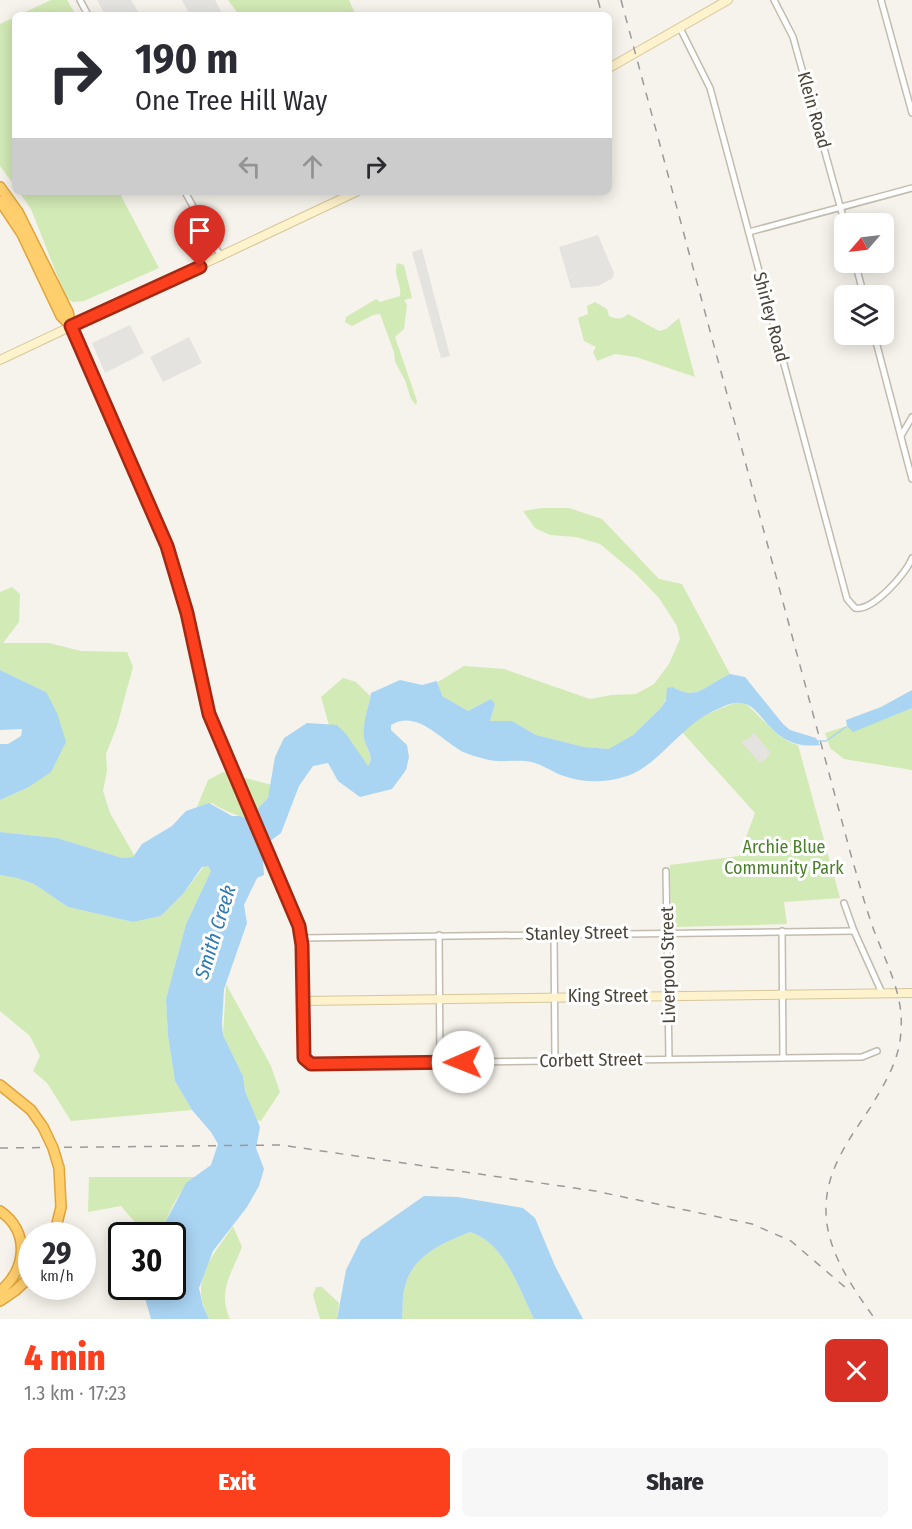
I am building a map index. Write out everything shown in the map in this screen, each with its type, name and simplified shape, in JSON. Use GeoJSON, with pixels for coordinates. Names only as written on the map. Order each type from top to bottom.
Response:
{"type":"FeatureCollection","features":[{"type":"Feature","properties":{"kind":"highway"},"geometry":{"type":"LineString","coordinates":[[0,187],[29,233],[68,312],[71,326]]}},
{"type":"Feature","properties":{"kind":"highway"},"geometry":{"type":"LineString","coordinates":[[0,201],[22,234],[62,316],[71,326]]}},
{"type":"Feature","properties":{"kind":"highway"},"geometry":{"type":"LineString","coordinates":[[0,1085],[31,1110],[43,1127],[53,1148],[59,1168],[61,1207],[57,1222]]}},
{"type":"Feature","properties":{"kind":"highway"},"geometry":{"type":"LineString","coordinates":[[0,1211],[7,1215],[17,1229],[22,1256],[16,1274],[0,1291]]}},
{"type":"Feature","properties":{"kind":"highway"},"geometry":{"type":"LineString","coordinates":[[0,1301],[18,1288]]}},
{"type":"Feature","properties":{"kind":"street"},"geometry":{"type":"LineString","coordinates":[[612,66],[680,28],[714,3],[728,0]]}},
{"type":"Feature","properties":{"kind":"street","name":"Klein Road"},"geometry":{"type":"LineString","coordinates":[[774,0],[793,37],[842,213]]}},
{"type":"Feature","properties":{"kind":"street"},"geometry":{"type":"LineString","coordinates":[[881,0],[912,113]]}},
{"type":"Feature","properties":{"kind":"street","name":"Shirley Road"},"geometry":{"type":"LineString","coordinates":[[680,28],[710,87],[847,599],[855,608],[863,609],[872,604],[907,570],[912,558]]}},
{"type":"Feature","properties":{"kind":"street"},"geometry":{"type":"LineString","coordinates":[[748,232],[912,188]]}},
{"type":"Feature","properties":{"kind":"street"},"geometry":{"type":"LineString","coordinates":[[187,195],[221,257]]}},
{"type":"Feature","properties":{"kind":"street"},"geometry":{"type":"LineString","coordinates":[[0,360],[350,195]]}},
{"type":"Feature","properties":{"kind":"street"},"geometry":{"type":"LineString","coordinates":[[71,326],[167,546],[187,613],[204,697],[296,918],[301,938],[303,1001]]}},
{"type":"Feature","properties":{"kind":"street"},"geometry":{"type":"LineString","coordinates":[[877,345],[912,479]]}},
{"type":"Feature","properties":{"kind":"street"},"geometry":{"type":"LineString","coordinates":[[900,436],[912,417]]}},
{"type":"Feature","properties":{"kind":"street","name":"Liverpool Street"},"geometry":{"type":"LineString","coordinates":[[666,871],[669,1059]]}},
{"type":"Feature","properties":{"kind":"street"},"geometry":{"type":"LineString","coordinates":[[844,903],[882,993]]}},
{"type":"Feature","properties":{"kind":"street"},"geometry":{"type":"LineString","coordinates":[[782,931],[783,1058]]}},
{"type":"Feature","properties":{"kind":"street","name":"Stanley Street"},"geometry":{"type":"LineString","coordinates":[[301,938],[854,931]]}},
{"type":"Feature","properties":{"kind":"street"},"geometry":{"type":"LineString","coordinates":[[554,933],[555,1060]]}},
{"type":"Feature","properties":{"kind":"street"},"geometry":{"type":"LineString","coordinates":[[439,935],[440,1062]]}},
{"type":"Feature","properties":{"kind":"street","name":"King Street"},"geometry":{"type":"LineString","coordinates":[[303,1001],[912,993]]}},
{"type":"Feature","properties":{"kind":"street","name":"Corbett Street"},"geometry":{"type":"LineString","coordinates":[[303,1001],[303,1054],[305,1061],[311,1064],[862,1057],[877,1051]]}},
{"type":"Feature","properties":{"kind":"green space"},"geometry":{"type":"Polygon","coordinates":[[[51,0],[67,0],[74,12],[25,12],[51,0]]]}},
{"type":"Feature","properties":{"kind":"green space"},"geometry":{"type":"Polygon","coordinates":[[[228,0],[349,0],[355,12],[237,12],[228,0]]]}},
{"type":"Feature","properties":{"kind":"green space"},"geometry":{"type":"Polygon","coordinates":[[[12,18],[12,182],[0,166],[0,24],[12,18]]]}},
{"type":"Feature","properties":{"kind":"green space"},"geometry":{"type":"Polygon","coordinates":[[[21,195],[121,195],[159,268],[84,301],[73,302],[66,298],[31,209],[21,195]]]}},
{"type":"Feature","properties":{"kind":"green space"},"geometry":{"type":"Polygon","coordinates":[[[397,263],[404,265],[412,298],[404,300],[407,305],[404,329],[395,337],[417,401],[416,405],[411,399],[405,380],[395,362],[394,352],[380,314],[373,315],[352,326],[345,322],[346,317],[376,299],[380,302],[400,296],[396,272],[397,263]]]}},
{"type":"Feature","properties":{"kind":"green space"},"geometry":{"type":"Polygon","coordinates":[[[595,302],[607,309],[609,316],[619,318],[628,314],[659,331],[666,329],[679,318],[695,377],[636,357],[615,354],[597,361],[593,352],[596,347],[584,341],[578,318],[588,314],[587,306],[595,302]]]}},
{"type":"Feature","properties":{"kind":"green space"},"geometry":{"type":"Polygon","coordinates":[[[569,508],[602,519],[659,579],[682,584],[730,674],[696,692],[689,693],[673,687],[660,709],[633,735],[610,749],[584,747],[536,735],[512,721],[490,721],[495,704],[491,699],[468,711],[441,696],[438,682],[464,666],[504,669],[590,699],[636,694],[654,684],[669,664],[680,639],[677,626],[659,598],[636,574],[600,544],[576,537],[550,535],[535,528],[523,511],[569,508]]]}},
{"type":"Feature","properties":{"kind":"green space"},"geometry":{"type":"Polygon","coordinates":[[[12,587],[20,594],[19,622],[3,643],[49,643],[81,651],[127,652],[133,667],[117,726],[106,754],[107,771],[103,791],[110,813],[134,855],[133,857],[122,858],[57,838],[0,832],[0,800],[27,788],[46,692],[0,670],[0,592],[12,587]]]}},
{"type":"Feature","properties":{"kind":"green space"},"geometry":{"type":"Polygon","coordinates":[[[343,678],[356,682],[370,696],[364,734],[370,754],[368,766],[337,725],[329,725],[321,697],[343,678]]]}},
{"type":"Feature","properties":{"kind":"green space","name":"Archie Blue Community Park"},"geometry":{"type":"Polygon","coordinates":[[[734,703],[744,703],[775,733],[798,745],[840,898],[784,902],[787,924],[677,927],[671,923],[670,865],[739,856],[755,813],[682,732],[700,717],[734,703]]]}},
{"type":"Feature","properties":{"kind":"green space"},"geometry":{"type":"Polygon","coordinates":[[[912,708],[912,770],[844,759],[830,748],[825,733],[847,726],[853,731],[912,708]]]}},
{"type":"Feature","properties":{"kind":"green space"},"geometry":{"type":"Polygon","coordinates":[[[223,772],[272,785],[268,798],[258,808],[257,823],[212,803],[197,807],[208,780],[223,772]]]}},
{"type":"Feature","properties":{"kind":"green space"},"geometry":{"type":"Polygon","coordinates":[[[205,865],[209,866],[211,871],[186,924],[166,999],[168,1036],[175,1081],[192,1110],[71,1121],[47,1083],[33,1071],[40,1056],[30,1036],[0,1011],[0,875],[34,884],[68,907],[133,922],[161,916],[183,894],[205,865]]]}},
{"type":"Feature","properties":{"kind":"green space"},"geometry":{"type":"Polygon","coordinates":[[[226,984],[271,1066],[280,1092],[261,1121],[257,1120],[245,1091],[243,1076],[223,1035],[226,984]]]}},
{"type":"Feature","properties":{"kind":"green space"},"geometry":{"type":"Polygon","coordinates":[[[89,1177],[195,1177],[183,1189],[165,1222],[133,1222],[121,1206],[88,1212],[89,1177]]]}},
{"type":"Feature","properties":{"kind":"green space"},"geometry":{"type":"Polygon","coordinates":[[[233,1226],[242,1247],[225,1291],[226,1309],[230,1319],[209,1319],[203,1305],[202,1280],[211,1259],[233,1226]]]}},
{"type":"Feature","properties":{"kind":"green space"},"geometry":{"type":"Polygon","coordinates":[[[470,1232],[493,1246],[502,1256],[534,1319],[402,1319],[404,1290],[415,1266],[430,1252],[470,1232]]]}},
{"type":"Feature","properties":{"kind":"green space"},"geometry":{"type":"Polygon","coordinates":[[[316,1287],[322,1287],[339,1303],[337,1319],[320,1319],[313,1295],[316,1287]]]}},
{"type":"Feature","properties":{"kind":"shaded area"},"geometry":{"type":"Polygon","coordinates":[[[97,0],[131,0],[138,12],[103,12],[97,0]]]}},
{"type":"Feature","properties":{"kind":"shaded area"},"geometry":{"type":"Polygon","coordinates":[[[182,0],[215,0],[221,12],[188,12],[182,0]]]}},
{"type":"Feature","properties":{"kind":"shaded area"},"geometry":{"type":"Polygon","coordinates":[[[598,235],[614,273],[613,278],[598,286],[571,288],[559,247],[598,235]]]}},
{"type":"Feature","properties":{"kind":"shaded area"},"geometry":{"type":"Polygon","coordinates":[[[422,249],[450,356],[441,358],[412,252],[422,249]]]}},
{"type":"Feature","properties":{"kind":"shaded area"},"geometry":{"type":"Polygon","coordinates":[[[130,325],[144,353],[105,373],[92,343],[130,325]]]}},
{"type":"Feature","properties":{"kind":"shaded area"},"geometry":{"type":"Polygon","coordinates":[[[189,337],[202,363],[163,382],[150,357],[189,337]]]}},
{"type":"Feature","properties":{"kind":"shaded area"},"geometry":{"type":"Polygon","coordinates":[[[753,732],[771,753],[760,763],[741,742],[751,737],[753,732]]]}},
{"type":"Feature","properties":{"kind":"water"},"geometry":{"type":"Polygon","coordinates":[[[0,670],[46,692],[57,713],[66,742],[51,772],[27,788],[0,800],[0,744],[8,744],[21,736],[22,729],[0,730],[0,670]]]}},
{"type":"Feature","properties":{"kind":"water","name":"Smith Creek"},"geometry":{"type":"Polygon","coordinates":[[[730,674],[745,677],[783,724],[790,730],[816,738],[820,745],[803,745],[789,741],[778,734],[755,710],[748,705],[737,703],[705,715],[639,771],[611,780],[579,780],[560,775],[539,764],[491,760],[474,756],[463,752],[419,723],[410,721],[401,721],[391,725],[391,730],[407,745],[409,757],[406,770],[392,789],[360,797],[338,781],[328,763],[313,766],[299,786],[281,833],[262,847],[264,875],[257,878],[244,905],[247,923],[224,989],[223,1035],[243,1076],[245,1091],[260,1127],[256,1148],[264,1169],[259,1186],[247,1207],[213,1251],[199,1288],[209,1319],[151,1319],[146,1300],[186,1300],[186,1222],[166,1222],[186,1183],[211,1165],[218,1144],[192,1110],[175,1081],[168,1036],[166,999],[186,924],[211,871],[208,866],[202,867],[183,894],[161,916],[133,922],[68,907],[34,884],[0,875],[0,832],[57,838],[122,858],[133,857],[142,844],[172,826],[186,811],[209,803],[232,816],[240,816],[257,823],[258,808],[268,798],[275,757],[284,738],[307,723],[337,725],[368,766],[371,759],[364,733],[371,693],[400,680],[422,685],[437,681],[442,696],[468,711],[491,699],[495,704],[490,721],[512,721],[536,735],[584,747],[609,749],[633,735],[660,709],[666,700],[667,688],[673,687],[689,693],[702,690],[730,674]]]}},
{"type":"Feature","properties":{"kind":"water"},"geometry":{"type":"Polygon","coordinates":[[[912,690],[912,708],[853,732],[847,726],[846,720],[881,707],[912,690]]]}},
{"type":"Feature","properties":{"kind":"water"},"geometry":{"type":"Polygon","coordinates":[[[424,1196],[458,1197],[523,1208],[535,1218],[555,1266],[583,1319],[534,1319],[502,1256],[493,1246],[470,1232],[430,1252],[415,1266],[404,1290],[402,1319],[337,1319],[346,1270],[361,1240],[424,1196]]]}},
{"type":"Feature","properties":{"kind":"waterway"},"geometry":{"type":"LineString","coordinates":[[816,741],[826,741],[846,727]]}},
{"type":"Feature","properties":{"kind":"railway"},"geometry":{"type":"LineString","coordinates":[[598,0],[601,12]]}},
{"type":"Feature","properties":{"kind":"railway"},"geometry":{"type":"LineString","coordinates":[[621,0],[851,855],[899,1003],[901,1030],[895,1060],[872,1105],[838,1160],[829,1183],[826,1204],[827,1224],[840,1263],[875,1319]]}},
{"type":"Feature","properties":{"kind":"railway"},"geometry":{"type":"LineString","coordinates":[[0,1148],[281,1145],[595,1191],[752,1224],[791,1241],[846,1288]]}},
{"type":"Feature","properties":{"kind":"route"},"geometry":{"type":"LineString","coordinates":[[200,267],[71,326],[167,546],[192,632],[209,714],[299,926],[302,945],[304,1058],[308,1064],[463,1062]]}}]}
